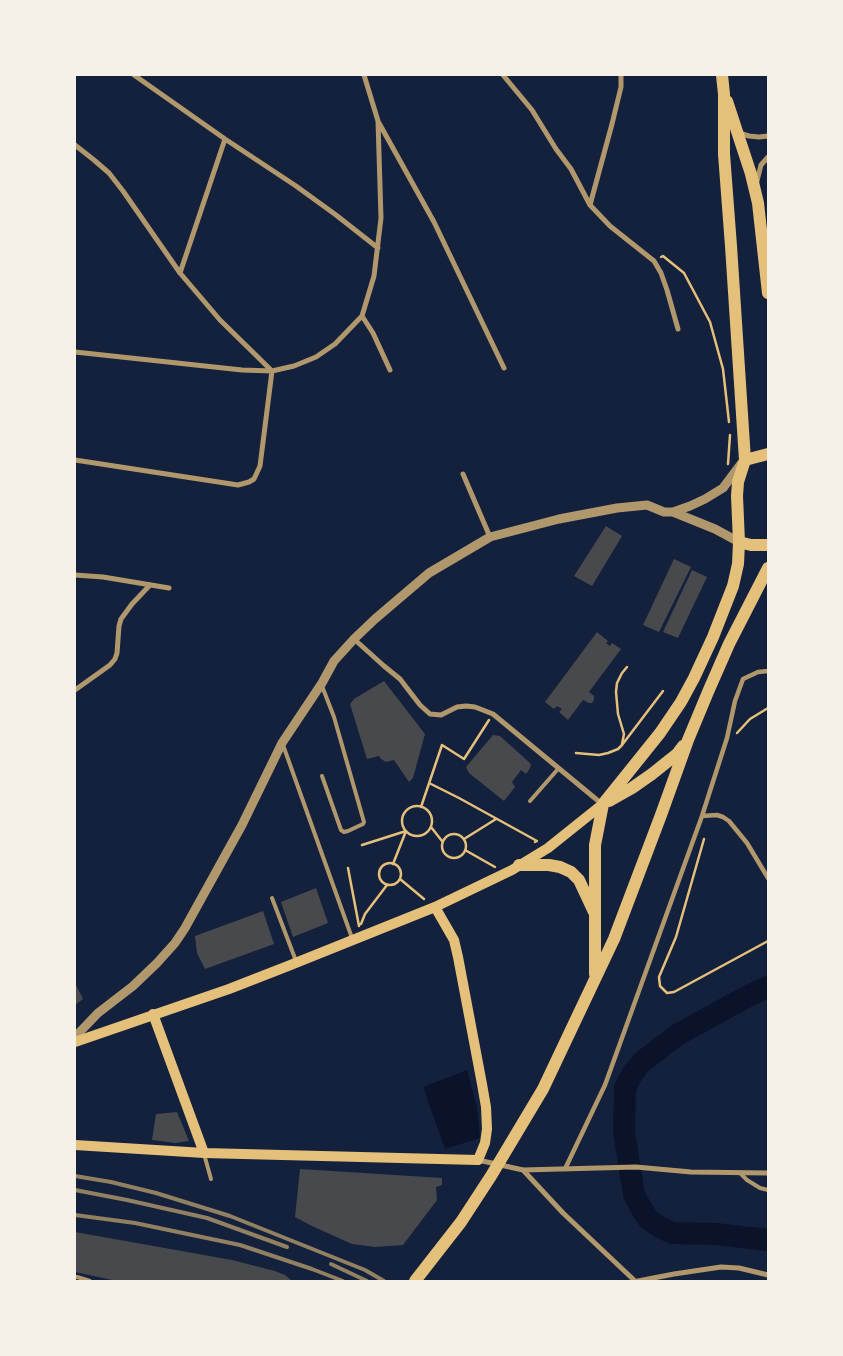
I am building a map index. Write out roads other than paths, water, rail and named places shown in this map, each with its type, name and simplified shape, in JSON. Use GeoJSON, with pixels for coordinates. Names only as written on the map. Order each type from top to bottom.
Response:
{"type":"FeatureCollection","features":[{"type":"Feature","properties":{"kind":"main road"},"geometry":{"type":"LineString","coordinates":[[595,977],[596,845],[603,804],[660,733],[694,678],[733,586],[738,564],[737,496],[738,482],[745,460],[724,154],[724,94],[722,75]]}},
{"type":"Feature","properties":{"kind":"main road"},"geometry":{"type":"LineString","coordinates":[[724,94],[751,174],[758,203],[768,293]]}},
{"type":"Feature","properties":{"kind":"main road"},"geometry":{"type":"LineString","coordinates":[[745,460],[768,454]]}},
{"type":"Feature","properties":{"kind":"main road"},"geometry":{"type":"LineString","coordinates":[[739,542],[751,545],[768,545]]}},
{"type":"Feature","properties":{"kind":"main road"},"geometry":{"type":"LineString","coordinates":[[415,1281],[461,1222],[543,1089],[614,939],[662,815],[688,740],[729,644],[768,568]]}},
{"type":"Feature","properties":{"kind":"main road"},"geometry":{"type":"LineString","coordinates":[[75,1042],[213,994],[352,941],[432,908],[512,870],[548,848],[603,804],[652,774],[677,754],[688,740]]}},
{"type":"Feature","properties":{"kind":"main road"},"geometry":{"type":"LineString","coordinates":[[519,865],[560,866],[571,872],[579,880],[596,917]]}},
{"type":"Feature","properties":{"kind":"main road"},"geometry":{"type":"LineString","coordinates":[[75,1145],[204,1153],[478,1160],[485,1143],[487,1129],[482,1084],[454,940],[432,908]]}},
{"type":"Feature","properties":{"kind":"main road"},"geometry":{"type":"LineString","coordinates":[[153,1014],[204,1153]]}},
{"type":"Feature","properties":{"kind":"street"},"geometry":{"type":"LineString","coordinates":[[134,75],[296,186],[378,248]]}},
{"type":"Feature","properties":{"kind":"street"},"geometry":{"type":"LineString","coordinates":[[364,75],[378,121],[434,222],[504,368]]}},
{"type":"Feature","properties":{"kind":"street"},"geometry":{"type":"LineString","coordinates":[[503,75],[532,110],[571,169],[590,205],[610,226],[654,261],[661,273],[678,329]]}},
{"type":"Feature","properties":{"kind":"street"},"geometry":{"type":"LineString","coordinates":[[590,205],[621,87],[621,75]]}},
{"type":"Feature","properties":{"kind":"street"},"geometry":{"type":"LineString","coordinates":[[75,352],[223,368],[272,371],[294,366],[316,357],[335,344],[362,316],[374,276],[381,218],[378,121]]}},
{"type":"Feature","properties":{"kind":"street"},"geometry":{"type":"LineString","coordinates":[[737,132],[749,136],[768,136]]}},
{"type":"Feature","properties":{"kind":"street"},"geometry":{"type":"LineString","coordinates":[[180,273],[225,139]]}},
{"type":"Feature","properties":{"kind":"street"},"geometry":{"type":"LineString","coordinates":[[75,145],[109,173],[180,273],[220,320],[272,371]]}},
{"type":"Feature","properties":{"kind":"street"},"geometry":{"type":"LineString","coordinates":[[756,194],[760,164],[768,158]]}},
{"type":"Feature","properties":{"kind":"street"},"geometry":{"type":"LineString","coordinates":[[362,316],[373,333],[390,370]]}},
{"type":"Feature","properties":{"kind":"street"},"geometry":{"type":"LineString","coordinates":[[75,460],[238,485],[249,482],[254,479],[260,466],[272,371]]}},
{"type":"Feature","properties":{"kind":"street"},"geometry":{"type":"LineString","coordinates":[[75,1037],[98,1013],[133,986],[175,943],[242,825],[282,743],[322,684],[334,661],[375,618],[429,573],[490,537],[559,519],[617,508],[647,506],[664,512],[672,512],[698,503],[723,488],[745,460]]}},
{"type":"Feature","properties":{"kind":"street"},"geometry":{"type":"LineString","coordinates":[[463,474],[490,537]]}},
{"type":"Feature","properties":{"kind":"street"},"geometry":{"type":"LineString","coordinates":[[672,512],[715,529],[739,542]]}},
{"type":"Feature","properties":{"kind":"street"},"geometry":{"type":"LineString","coordinates":[[75,575],[103,577],[169,588]]}},
{"type":"Feature","properties":{"kind":"street"},"geometry":{"type":"LineString","coordinates":[[75,690],[115,659],[121,619],[150,585]]}},
{"type":"Feature","properties":{"kind":"street"},"geometry":{"type":"LineString","coordinates":[[354,639],[400,679],[420,705],[430,714],[441,715],[457,707],[466,706],[476,707],[493,714],[603,804]]}},
{"type":"Feature","properties":{"kind":"street"},"geometry":{"type":"LineString","coordinates":[[565,1170],[605,1085],[702,816],[727,738],[735,701],[743,679],[758,672],[768,671]]}},
{"type":"Feature","properties":{"kind":"street"},"geometry":{"type":"LineString","coordinates":[[702,816],[717,815],[729,821],[747,843],[768,878]]}},
{"type":"Feature","properties":{"kind":"street"},"geometry":{"type":"LineString","coordinates":[[478,1160],[523,1170],[636,1167],[691,1172],[768,1173]]}},
{"type":"Feature","properties":{"kind":"street"},"geometry":{"type":"LineString","coordinates":[[523,1170],[563,1213],[636,1281],[721,1267],[739,1268],[768,1275]]}},
{"type":"Feature","properties":{"kind":"lane"},"geometry":{"type":"LineString","coordinates":[[322,684],[334,716],[363,824],[348,831],[344,832],[341,830],[322,776]]}},
{"type":"Feature","properties":{"kind":"lane"},"geometry":{"type":"LineString","coordinates":[[282,743],[352,941]]}},
{"type":"Feature","properties":{"kind":"lane"},"geometry":{"type":"LineString","coordinates":[[530,801],[558,769]]}},
{"type":"Feature","properties":{"kind":"lane"},"geometry":{"type":"LineString","coordinates":[[272,898],[296,963]]}},
{"type":"Feature","properties":{"kind":"lane"},"geometry":{"type":"LineString","coordinates":[[204,1153],[211,1178]]}},
{"type":"Feature","properties":{"kind":"lane"},"geometry":{"type":"LineString","coordinates":[[740,1173],[760,1188],[768,1190]]}},
{"type":"Feature","properties":{"kind":"lane"},"geometry":{"type":"LineString","coordinates":[[76,1277],[90,1281]]}},
{"type":"Feature","properties":{"kind":"water"},"geometry":{"type":"Polygon","coordinates":[[[467,1070],[477,1107],[480,1138],[445,1149],[423,1087],[467,1070]]]}},
{"type":"Feature","properties":{"kind":"waterway"},"geometry":{"type":"LineString","coordinates":[[768,987],[677,1035],[642,1062],[633,1073],[625,1088],[624,1132],[634,1195],[648,1219],[672,1233],[716,1234],[768,1240]]}},
{"type":"Feature","properties":{"kind":"railway"},"geometry":{"type":"LineString","coordinates":[[75,1176],[111,1182],[156,1193],[230,1216],[365,1270],[384,1281]]}},
{"type":"Feature","properties":{"kind":"railway"},"geometry":{"type":"LineString","coordinates":[[75,1190],[207,1218],[287,1247]]}},
{"type":"Feature","properties":{"kind":"railway"},"geometry":{"type":"LineString","coordinates":[[75,1215],[135,1223],[240,1245],[343,1281]]}},
{"type":"Feature","properties":{"kind":"railway"},"geometry":{"type":"LineString","coordinates":[[331,1264],[367,1281]]}}]}
